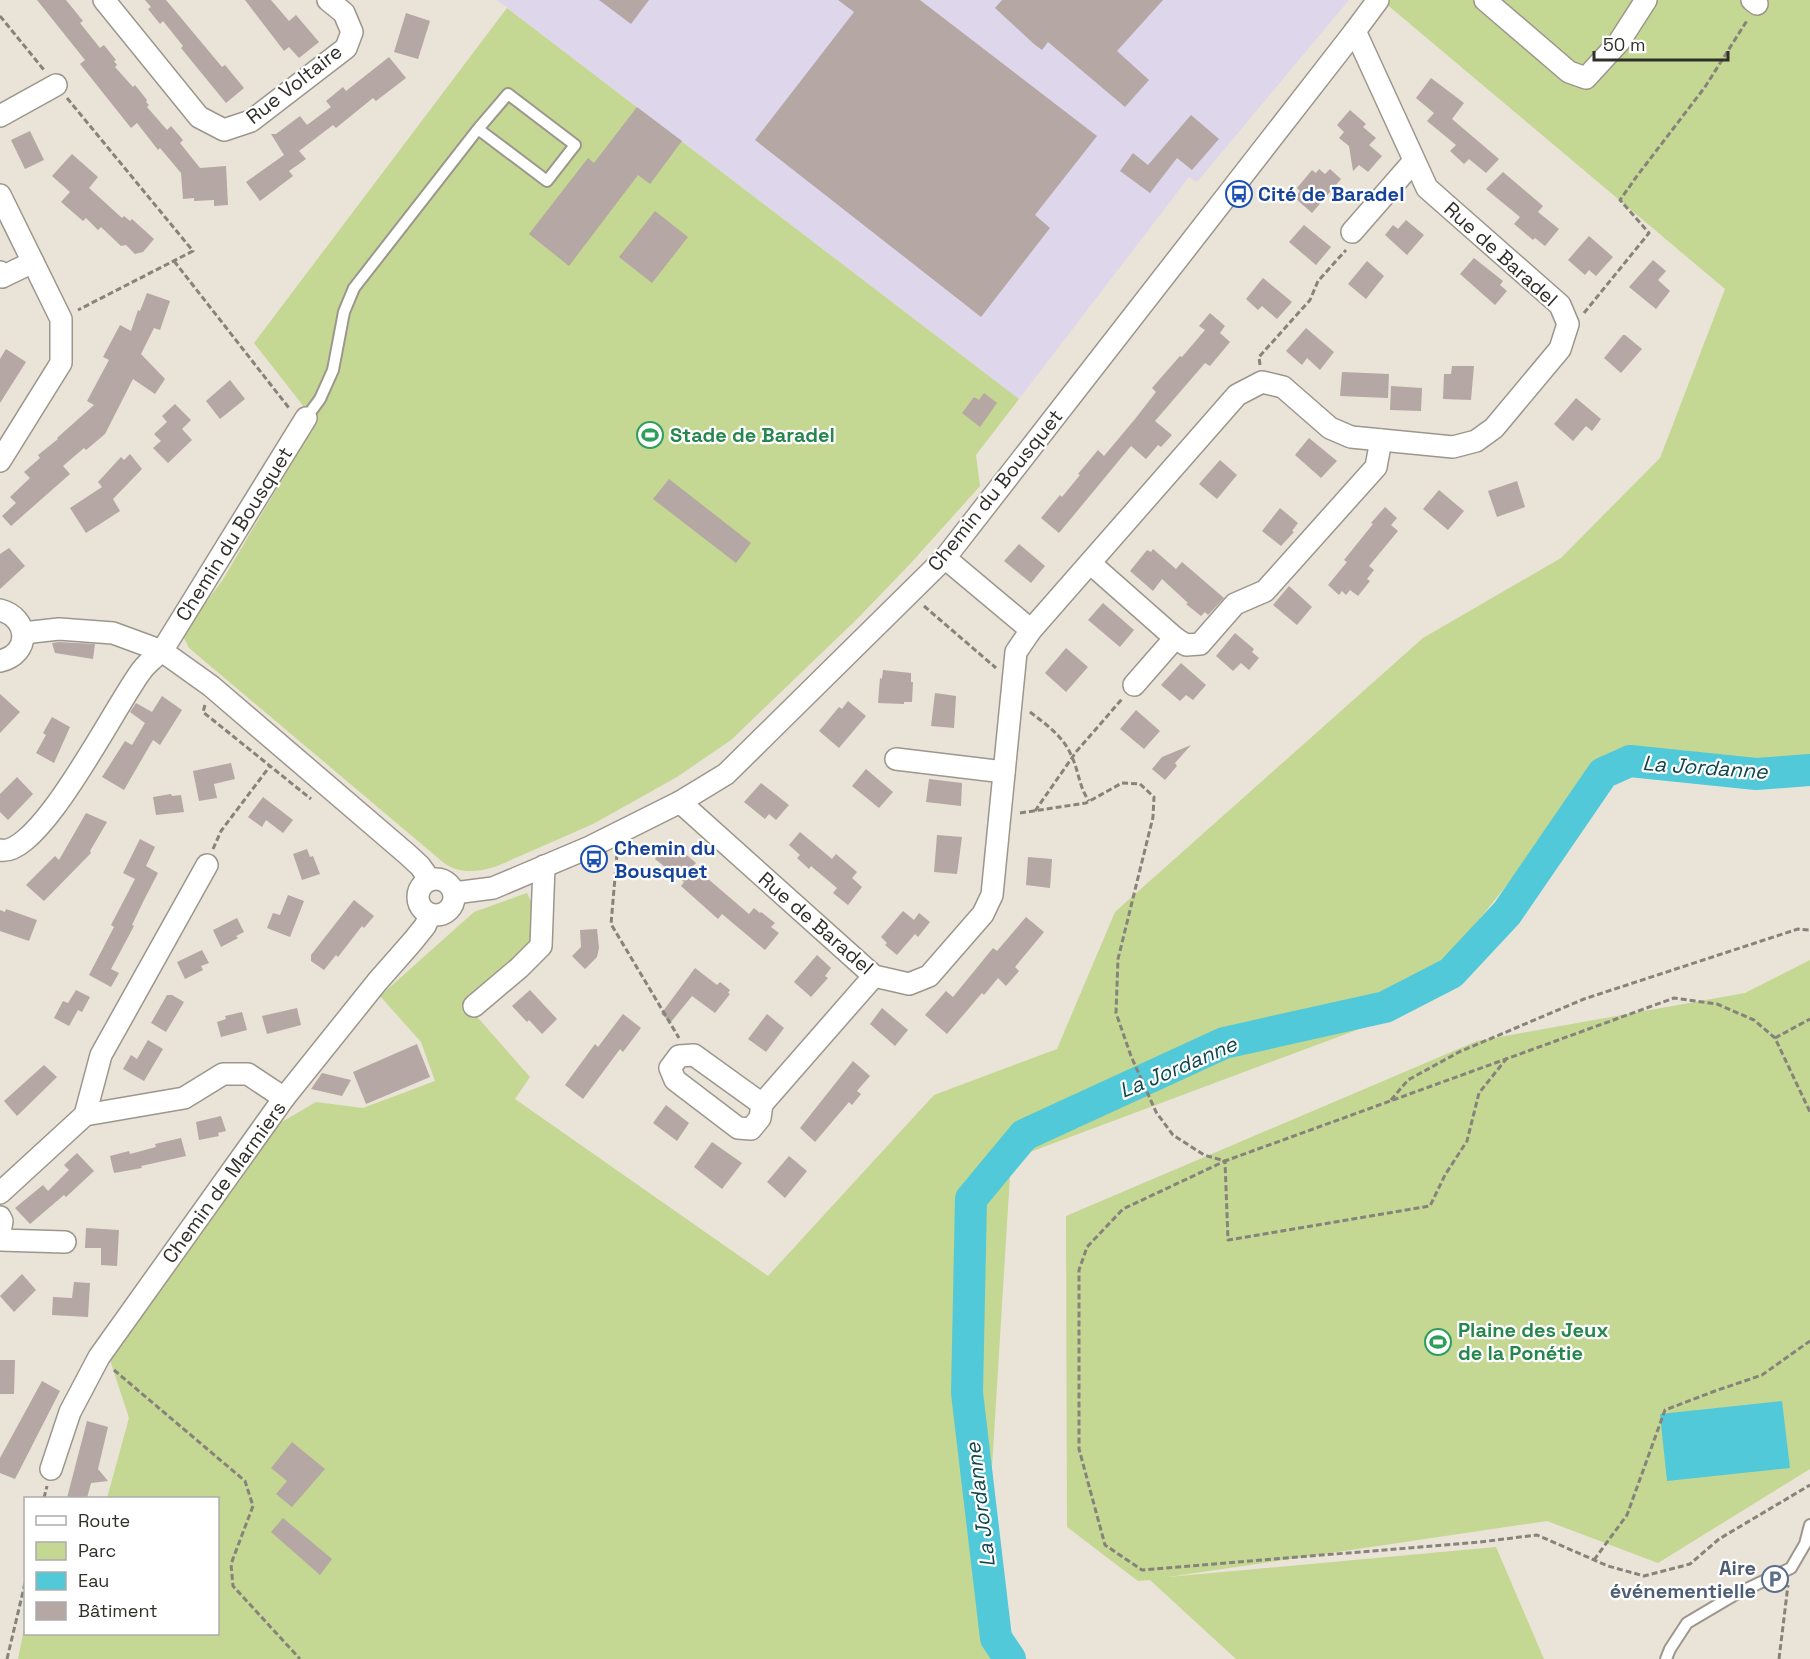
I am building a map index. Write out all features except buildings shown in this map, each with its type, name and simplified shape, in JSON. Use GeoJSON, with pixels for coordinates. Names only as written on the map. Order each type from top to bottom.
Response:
{"type":"FeatureCollection","features":[{"type":"Feature","properties":{"kind":"street","name":"Rue Voltaire"},"geometry":{"type":"LineString","coordinates":[[104,0],[199,117],[224,130],[251,121],[346,48],[352,32],[344,13],[328,0]]}},
{"type":"Feature","properties":{"kind":"street","name":"Chemin du Bousquet"},"geometry":{"type":"LineString","coordinates":[[454,893],[493,888],[590,847],[680,802],[726,774],[945,558],[1377,0]]}},
{"type":"Feature","properties":{"kind":"street"},"geometry":{"type":"LineString","coordinates":[[1485,0],[1569,72],[1586,78],[1619,42],[1646,0]]}},
{"type":"Feature","properties":{"kind":"street","name":"Rue de Baradel"},"geometry":{"type":"LineString","coordinates":[[680,802],[873,976],[909,984],[929,975],[982,914],[992,895],[1016,652],[1031,630],[1237,395],[1262,382],[1283,387],[1330,428],[1351,437],[1453,447],[1476,441],[1494,428],[1560,349],[1568,324],[1560,305],[1427,188],[1355,31]]}},
{"type":"Feature","properties":{"kind":"street"},"geometry":{"type":"LineString","coordinates":[[0,116],[56,85]]}},
{"type":"Feature","properties":{"kind":"street"},"geometry":{"type":"LineString","coordinates":[[1352,232],[1414,161]]}},
{"type":"Feature","properties":{"kind":"street"},"geometry":{"type":"LineString","coordinates":[[0,195],[61,318],[61,363],[0,461]]}},
{"type":"Feature","properties":{"kind":"street"},"geometry":{"type":"LineString","coordinates":[[0,272],[2,277],[33,261]]}},
{"type":"Feature","properties":{"kind":"street","name":"Chemin du Bousquet"},"geometry":{"type":"LineString","coordinates":[[0,850],[6,851],[22,843],[63,797],[142,669],[162,651],[304,421]]}},
{"type":"Feature","properties":{"kind":"street"},"geometry":{"type":"LineString","coordinates":[[1090,563],[1175,638],[1186,645],[1200,644],[1235,604],[1265,591],[1376,466],[1381,440]]}},
{"type":"Feature","properties":{"kind":"street"},"geometry":{"type":"LineString","coordinates":[[945,558],[1031,630]]}},
{"type":"Feature","properties":{"kind":"street"},"geometry":{"type":"LineString","coordinates":[[0,610],[15,618],[23,633],[19,650],[8,659],[0,661]]}},
{"type":"Feature","properties":{"kind":"street"},"geometry":{"type":"LineString","coordinates":[[23,633],[59,629],[113,633],[162,651],[211,686],[291,754],[420,866],[430,880]]}},
{"type":"Feature","properties":{"kind":"street"},"geometry":{"type":"LineString","coordinates":[[1134,685],[1175,638]]}},
{"type":"Feature","properties":{"kind":"street"},"geometry":{"type":"LineString","coordinates":[[896,759],[1004,772]]}},
{"type":"Feature","properties":{"kind":"street"},"geometry":{"type":"LineString","coordinates":[[0,1193],[85,1114],[101,1054],[207,865]]}},
{"type":"Feature","properties":{"kind":"street"},"geometry":{"type":"LineString","coordinates":[[474,1006],[541,946],[544,866]]}},
{"type":"Feature","properties":{"kind":"street"},"geometry":{"type":"LineString","coordinates":[[430,880],[445,881],[454,893],[452,906],[443,915],[430,915],[424,912],[417,901],[420,888],[430,880]]}},
{"type":"Feature","properties":{"kind":"street","name":"Chemin de Marmiers"},"geometry":{"type":"LineString","coordinates":[[51,1469],[70,1412],[99,1357],[284,1098],[425,926],[430,915]]}},
{"type":"Feature","properties":{"kind":"street"},"geometry":{"type":"LineString","coordinates":[[762,1104],[694,1055],[679,1056],[670,1068],[675,1080],[738,1128],[751,1129],[760,1118],[762,1104],[873,976]]}},
{"type":"Feature","properties":{"kind":"street"},"geometry":{"type":"LineString","coordinates":[[85,1114],[184,1098],[223,1074],[248,1074],[284,1098]]}},
{"type":"Feature","properties":{"kind":"street"},"geometry":{"type":"LineString","coordinates":[[0,1217],[2,1221],[0,1232]]}},
{"type":"Feature","properties":{"kind":"street"},"geometry":{"type":"LineString","coordinates":[[0,1240],[65,1242]]}},
{"type":"Feature","properties":{"kind":"lane"},"geometry":{"type":"LineString","coordinates":[[304,421],[320,399],[333,370],[344,312],[354,288],[478,129],[508,94],[575,145],[547,181],[478,129]]}},
{"type":"Feature","properties":{"kind":"lane"},"geometry":{"type":"LineString","coordinates":[[1666,1659],[1687,1623],[1736,1594],[1791,1568],[1805,1544],[1810,1525]]}},
{"type":"Feature","properties":{"kind":"path"},"geometry":{"type":"LineString","coordinates":[[1568,324],[1578,321],[1649,233],[1620,200],[1705,87],[1755,2]]}},
{"type":"Feature","properties":{"kind":"path"},"geometry":{"type":"LineString","coordinates":[[0,16],[193,251],[61,318]]}},
{"type":"Feature","properties":{"kind":"path"},"geometry":{"type":"LineString","coordinates":[[1262,382],[1259,357],[1310,300],[1318,281],[1351,244],[1352,232]]}},
{"type":"Feature","properties":{"kind":"path"},"geometry":{"type":"LineString","coordinates":[[174,261],[304,421]]}},
{"type":"Feature","properties":{"kind":"path"},"geometry":{"type":"LineString","coordinates":[[908,593],[1062,738],[1073,757],[1082,792],[1089,801]]}},
{"type":"Feature","properties":{"kind":"path"},"geometry":{"type":"LineString","coordinates":[[1035,811],[1073,757],[1134,685]]}},
{"type":"Feature","properties":{"kind":"path"},"geometry":{"type":"LineString","coordinates":[[207,865],[221,831],[270,767],[291,754]]}},
{"type":"Feature","properties":{"kind":"path"},"geometry":{"type":"LineString","coordinates":[[1000,815],[1089,801],[1122,783],[1140,784],[1154,797],[1153,817],[1118,959],[1116,1013],[1131,1056],[1156,1112],[1173,1135],[1204,1155],[1225,1161]]}},
{"type":"Feature","properties":{"kind":"path"},"geometry":{"type":"LineString","coordinates":[[619,833],[611,924],[689,1055]]}},
{"type":"Feature","properties":{"kind":"path"},"geometry":{"type":"LineString","coordinates":[[1390,1101],[1408,1080],[1459,1052],[1584,999],[1797,929],[1810,930]]}},
{"type":"Feature","properties":{"kind":"path"},"geometry":{"type":"LineString","coordinates":[[1810,1112],[1775,1038],[1754,1020],[1717,1004],[1674,998],[1225,1161],[1123,1209],[1087,1247],[1079,1270],[1079,1449],[1105,1545],[1142,1570],[1480,1542],[1537,1535],[1608,1566],[1644,1576],[1690,1564],[1719,1539],[1810,1485]]}},
{"type":"Feature","properties":{"kind":"path"},"geometry":{"type":"LineString","coordinates":[[1775,1038],[1810,1019]]}},
{"type":"Feature","properties":{"kind":"path"},"geometry":{"type":"LineString","coordinates":[[1225,1161],[1228,1240],[1430,1206],[1445,1175],[1467,1141],[1479,1093],[1507,1058]]}},
{"type":"Feature","properties":{"kind":"path"},"geometry":{"type":"LineString","coordinates":[[1594,1560],[1628,1515],[1665,1410],[1762,1375],[1810,1341]]}},
{"type":"Feature","properties":{"kind":"path"},"geometry":{"type":"LineString","coordinates":[[99,1357],[245,1481],[253,1506],[231,1564],[233,1586],[300,1659]]}},
{"type":"Feature","properties":{"kind":"path"},"geometry":{"type":"LineString","coordinates":[[1779,1659],[1791,1568]]}},
{"type":"Feature","properties":{"kind":"path"},"geometry":{"type":"LineString","coordinates":[[7,1659],[24,1587]]}},
{"type":"Feature","properties":{"kind":"shaded area"},"geometry":{"type":"Polygon","coordinates":[[[497,0],[1349,0],[1197,182],[1189,177],[1019,399],[497,0]]]}},
{"type":"Feature","properties":{"kind":"green space"},"geometry":{"type":"Polygon","coordinates":[[[1386,0],[1810,0],[1810,765],[1789,767],[1682,750],[1602,766],[1405,1012],[1011,1159],[984,1597],[993,1659],[18,1659],[24,1629],[24,1635],[219,1635],[219,1497],[107,1497],[129,1418],[109,1357],[261,1134],[316,1102],[363,1108],[435,1081],[421,1042],[380,996],[474,912],[527,893],[537,914],[535,938],[464,1002],[530,1077],[515,1099],[768,1276],[934,1095],[1057,1049],[1115,912],[1423,638],[1561,558],[1660,458],[1725,289],[1384,2],[1386,0]]]}},
{"type":"Feature","properties":{"kind":"green space","name":"Stade de Baradel"},"geometry":{"type":"Polygon","coordinates":[[[507,8],[1019,399],[976,455],[980,486],[857,619],[731,740],[677,777],[593,824],[495,867],[468,871],[450,867],[444,863],[189,648],[182,634],[222,581],[318,419],[308,412],[254,343],[507,8]]]}},
{"type":"Feature","properties":{"kind":"green space","name":"Plaine des Jeux de la Ponétie"},"geometry":{"type":"Polygon","coordinates":[[[1810,960],[1810,1469],[1658,1563],[1547,1521],[1168,1577],[1496,1547],[1544,1659],[1236,1659],[1150,1580],[1138,1581],[1067,1527],[1066,1216],[1477,1041],[1745,993],[1810,960]]]}},
{"type":"Feature","properties":{"kind":"water"},"geometry":{"type":"Polygon","coordinates":[[[1782,1401],[1790,1468],[1667,1481],[1660,1414],[1782,1401]]]}},
{"type":"Feature","properties":{"kind":"waterway","name":"La Jordanne"},"geometry":{"type":"LineString","coordinates":[[1010,1659],[996,1638],[967,1393],[971,1199],[1024,1135],[1224,1043],[1385,1007],[1451,973],[1507,913],[1603,773],[1630,761],[1756,774],[1810,770]]}},
{"type":"Feature","properties":{"kind":"place","name":"Cité de Baradel"},"geometry":{"type":"Point","coordinates":[1239,194]}},
{"type":"Feature","properties":{"kind":"place","name":"Stade de Baradel"},"geometry":{"type":"Point","coordinates":[650,435]}},
{"type":"Feature","properties":{"kind":"place","name":"Chemin du Bousquet"},"geometry":{"type":"Point","coordinates":[594,859]}},
{"type":"Feature","properties":{"kind":"place","name":"Plaine des Jeux de la Ponétie"},"geometry":{"type":"Point","coordinates":[1438,1342]}},
{"type":"Feature","properties":{"kind":"place","name":"Aire événementielle"},"geometry":{"type":"Point","coordinates":[1775,1579]}}]}
